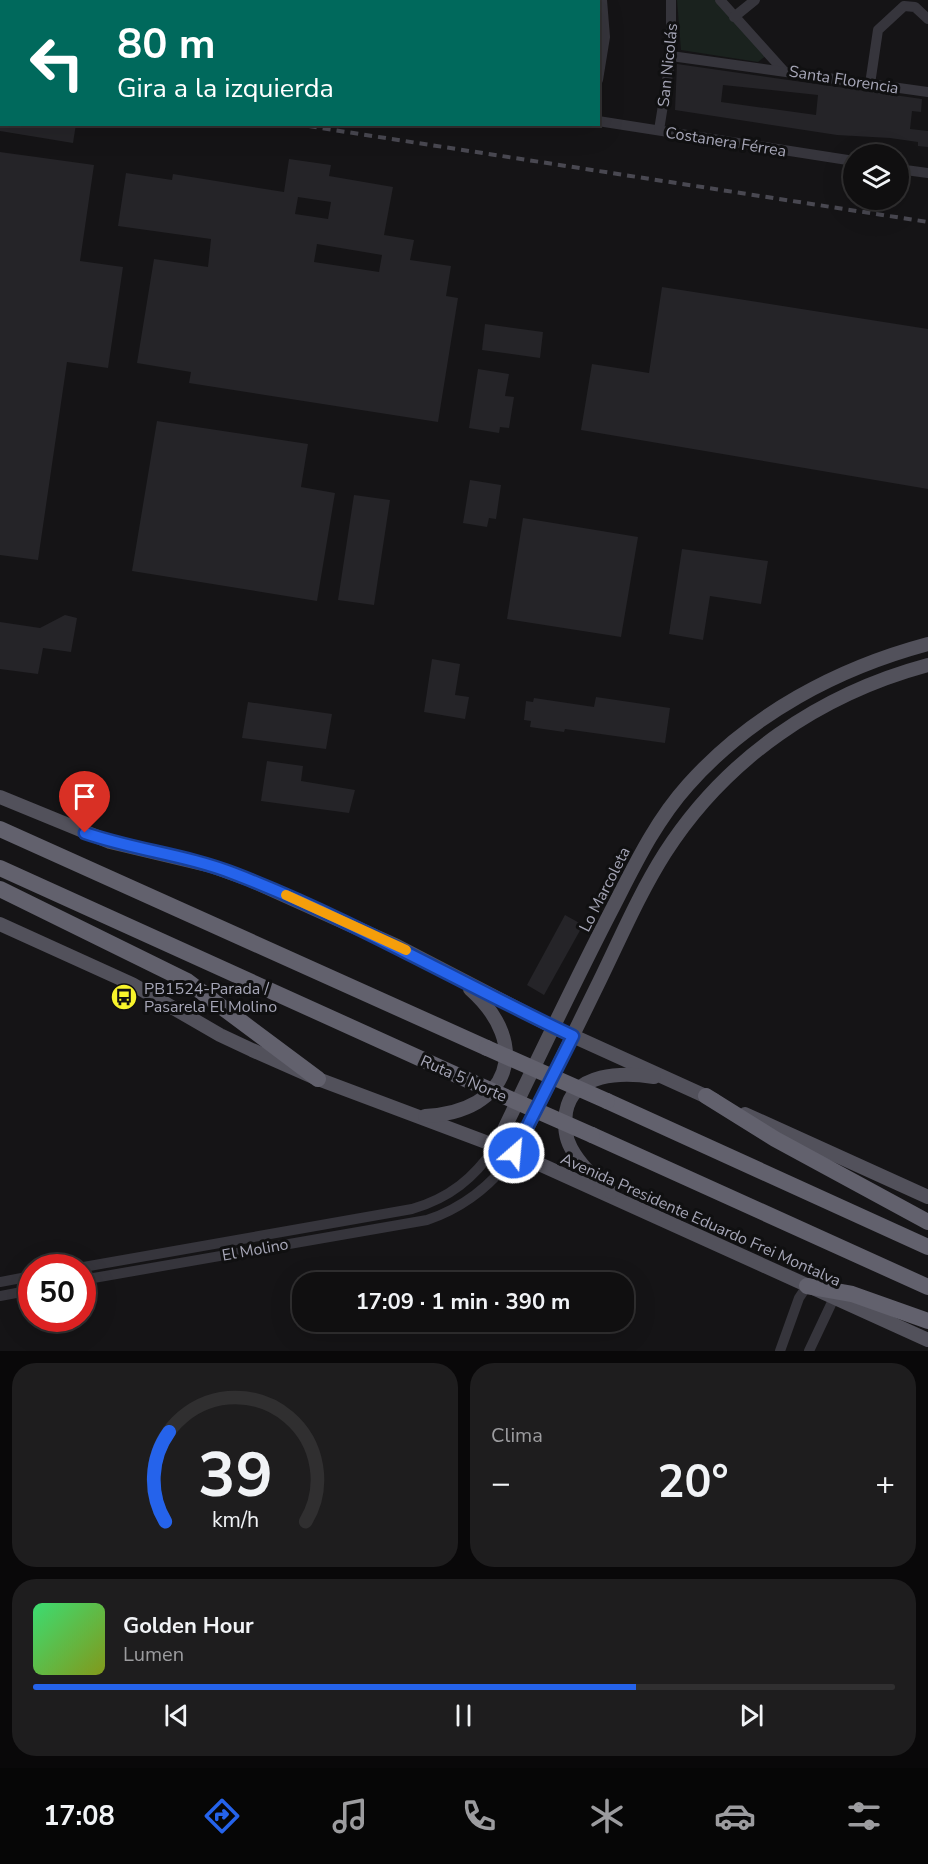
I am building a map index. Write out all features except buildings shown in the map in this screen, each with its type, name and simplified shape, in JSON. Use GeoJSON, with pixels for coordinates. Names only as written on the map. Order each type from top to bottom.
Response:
{"type":"FeatureCollection","features":[{"type":"Feature","properties":{"kind":"highway"},"geometry":{"type":"LineString","coordinates":[[0,828],[928,1247]]}},
{"type":"Feature","properties":{"kind":"highway","name":"Ruta 5 Norte"},"geometry":{"type":"LineString","coordinates":[[0,868],[928,1287]]}},
{"type":"Feature","properties":{"kind":"highway"},"geometry":{"type":"LineString","coordinates":[[0,889],[187,981],[318,1078]]}},
{"type":"Feature","properties":{"kind":"highway"},"geometry":{"type":"LineString","coordinates":[[706,1096],[775,1140],[928,1222]]}},
{"type":"Feature","properties":{"kind":"highway"},"geometry":{"type":"LineString","coordinates":[[807,1286],[859,1297],[928,1321]]}},
{"type":"Feature","properties":{"kind":"main road","name":"Lo Marcoleta"},"geometry":{"type":"LineString","coordinates":[[496,1146],[645,844],[688,785],[751,728],[798,697],[863,664],[928,644]]}},
{"type":"Feature","properties":{"kind":"main road"},"geometry":{"type":"LineString","coordinates":[[514,1153],[650,879],[685,824],[714,790],[766,742],[809,714],[873,682],[928,665]]}},
{"type":"Feature","properties":{"kind":"main road"},"geometry":{"type":"LineString","coordinates":[[0,797],[110,842],[234,873],[387,941],[553,1027],[928,1197]]}},
{"type":"Feature","properties":{"kind":"main road","name":"Avenida Presidente Eduardo Frei Montalva"},"geometry":{"type":"LineString","coordinates":[[0,924],[132,984],[224,1037],[318,1078],[514,1153],[928,1340]]}},
{"type":"Feature","properties":{"kind":"main road"},"geometry":{"type":"LineString","coordinates":[[417,1116],[459,1112],[477,1104],[497,1084],[504,1065],[506,1045],[496,1017],[455,976]]}},
{"type":"Feature","properties":{"kind":"main road"},"geometry":{"type":"LineString","coordinates":[[620,1200],[586,1168],[572,1150],[565,1123],[569,1102],[582,1087],[601,1077],[633,1075],[668,1079]]}},
{"type":"Feature","properties":{"kind":"street"},"geometry":{"type":"LineString","coordinates":[[600,68],[605,37],[602,0]]}},
{"type":"Feature","properties":{"kind":"street","name":"San Nicolás"},"geometry":{"type":"LineString","coordinates":[[659,130],[671,56],[671,0]]}},
{"type":"Feature","properties":{"kind":"street","name":"Santa Florencia"},"geometry":{"type":"LineString","coordinates":[[720,0],[783,70],[928,92]]}},
{"type":"Feature","properties":{"kind":"street"},"geometry":{"type":"LineString","coordinates":[[734,17],[755,0]]}},
{"type":"Feature","properties":{"kind":"street"},"geometry":{"type":"LineString","coordinates":[[870,84],[878,30],[904,6],[915,7],[928,19]]}},
{"type":"Feature","properties":{"kind":"street"},"geometry":{"type":"LineString","coordinates":[[671,56],[783,70]]}},
{"type":"Feature","properties":{"kind":"street","name":"Costanera Férrea"},"geometry":{"type":"LineString","coordinates":[[600,121],[843,159]]}},
{"type":"Feature","properties":{"kind":"street"},"geometry":{"type":"LineString","coordinates":[[909,170],[928,173]]}},
{"type":"Feature","properties":{"kind":"street","name":"Lo Marcoleta"},"geometry":{"type":"LineString","coordinates":[[383,1214],[426,1205],[452,1192],[476,1173],[496,1146]]}},
{"type":"Feature","properties":{"kind":"street","name":"El Molino"},"geometry":{"type":"LineString","coordinates":[[96,1278],[428,1220],[449,1212],[471,1197],[498,1173],[514,1153]]}},
{"type":"Feature","properties":{"kind":"street","name":"El Molino"},"geometry":{"type":"LineString","coordinates":[[96,1265],[383,1214]]}},
{"type":"Feature","properties":{"kind":"street"},"geometry":{"type":"LineString","coordinates":[[0,1282],[18,1279]]}},
{"type":"Feature","properties":{"kind":"street"},"geometry":{"type":"LineString","coordinates":[[780,1351],[799,1298],[807,1286]]}},
{"type":"Feature","properties":{"kind":"street"},"geometry":{"type":"LineString","coordinates":[[0,1296],[18,1293]]}},
{"type":"Feature","properties":{"kind":"street"},"geometry":{"type":"LineString","coordinates":[[809,1351],[834,1298]]}},
{"type":"Feature","properties":{"kind":"shaded area"},"geometry":{"type":"Polygon","coordinates":[[[677,0],[718,0],[767,55],[758,62],[681,50],[677,0]]]}},
{"type":"Feature","properties":{"kind":"railway"},"geometry":{"type":"LineString","coordinates":[[308,126],[928,222]]}},
{"type":"Feature","properties":{"kind":"slow traffic"},"geometry":{"type":"LineString","coordinates":[[286,895],[406,950]]}},
{"type":"Feature","properties":{"kind":"place","name":"PB1524-Parada / Pasarela El Molino"},"geometry":{"type":"Point","coordinates":[124,997]}},
{"type":"Feature","properties":{"kind":"route"},"geometry":{"type":"LineString","coordinates":[[85,833],[132,848],[234,873],[397,946],[573,1036],[514,1153]]}}]}
